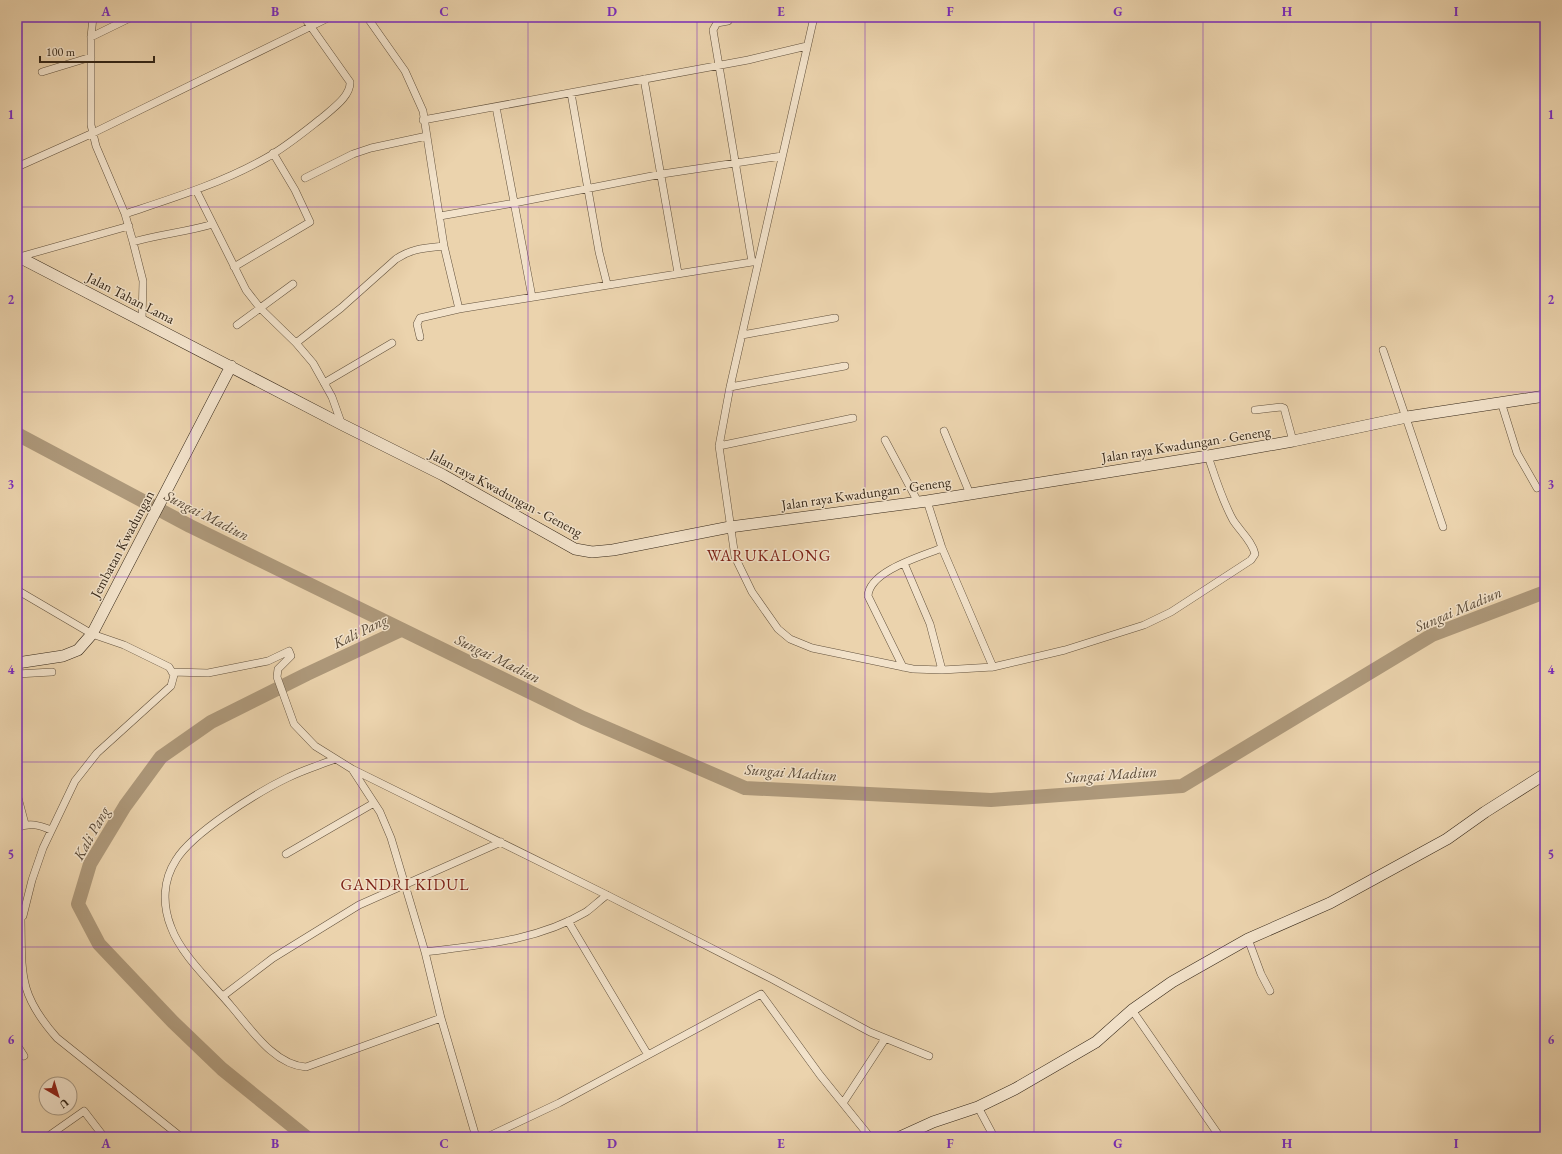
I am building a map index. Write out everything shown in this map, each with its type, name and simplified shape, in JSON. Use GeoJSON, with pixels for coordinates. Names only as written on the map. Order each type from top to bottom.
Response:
{"type":"FeatureCollection","features":[{"type":"Feature","properties":{"kind":"main road","name":"Jalan Tahan Lama"},"geometry":{"type":"LineString","coordinates":[[18,256],[231,366]]}},
{"type":"Feature","properties":{"kind":"main road","name":"Jembatan Kwadungan"},"geometry":{"type":"LineString","coordinates":[[17,663],[63,656],[78,650],[92,634],[231,366]]}},
{"type":"Feature","properties":{"kind":"main road","name":"Jalan raya Kwadungan - Geneng"},"geometry":{"type":"LineString","coordinates":[[231,366],[342,425],[443,475],[575,549],[592,552],[613,550],[730,527],[970,494],[1208,456],[1293,441],[1407,417],[1545,396]]}},
{"type":"Feature","properties":{"kind":"main road"},"geometry":{"type":"LineString","coordinates":[[900,1137],[933,1122],[978,1107],[1014,1089],[1096,1042],[1132,1010],[1172,982],[1248,939],[1330,903],[1447,839],[1485,812],[1545,774]]}},
{"type":"Feature","properties":{"kind":"street"},"geometry":{"type":"LineString","coordinates":[[93,17],[91,37],[91,125],[96,146],[129,226],[143,281],[142,320]]}},
{"type":"Feature","properties":{"kind":"street"},"geometry":{"type":"LineString","coordinates":[[91,37],[132,17]]}},
{"type":"Feature","properties":{"kind":"street"},"geometry":{"type":"LineString","coordinates":[[125,214],[196,190],[245,169],[274,153],[333,108],[350,88],[346,75],[310,28],[304,17]]}},
{"type":"Feature","properties":{"kind":"street"},"geometry":{"type":"LineString","coordinates":[[17,167],[93,132],[330,17]]}},
{"type":"Feature","properties":{"kind":"street"},"geometry":{"type":"LineString","coordinates":[[367,17],[405,71],[423,111],[423,120],[444,246],[459,309]]}},
{"type":"Feature","properties":{"kind":"street"},"geometry":{"type":"LineString","coordinates":[[814,17],[782,156],[755,262],[742,335],[719,446],[735,557],[752,592],[778,629],[790,639],[812,648],[903,668],[942,670],[993,667],[1065,650],[1144,625],[1171,612],[1251,560],[1255,554],[1254,550],[1234,521],[1220,490],[1208,456]]}},
{"type":"Feature","properties":{"kind":"street"},"geometry":{"type":"LineString","coordinates":[[728,21],[717,23],[713,30],[735,164],[755,262]]}},
{"type":"Feature","properties":{"kind":"street"},"geometry":{"type":"LineString","coordinates":[[423,120],[719,65],[807,46]]}},
{"type":"Feature","properties":{"kind":"street"},"geometry":{"type":"LineString","coordinates":[[42,72],[91,57]]}},
{"type":"Feature","properties":{"kind":"street"},"geometry":{"type":"LineString","coordinates":[[644,79],[662,174],[678,273]]}},
{"type":"Feature","properties":{"kind":"street"},"geometry":{"type":"LineString","coordinates":[[571,93],[587,189],[607,284]]}},
{"type":"Feature","properties":{"kind":"street"},"geometry":{"type":"LineString","coordinates":[[496,107],[532,297]]}},
{"type":"Feature","properties":{"kind":"street"},"geometry":{"type":"LineString","coordinates":[[305,178],[354,154],[371,148],[426,136]]}},
{"type":"Feature","properties":{"kind":"street"},"geometry":{"type":"LineString","coordinates":[[234,267],[310,222],[295,190],[274,153]]}},
{"type":"Feature","properties":{"kind":"street"},"geometry":{"type":"LineString","coordinates":[[440,216],[662,174],[782,156]]}},
{"type":"Feature","properties":{"kind":"street"},"geometry":{"type":"LineString","coordinates":[[196,190],[246,290],[260,308],[296,343],[313,363],[332,397],[342,425]]}},
{"type":"Feature","properties":{"kind":"street"},"geometry":{"type":"LineString","coordinates":[[133,242],[161,234],[193,230],[213,224]]}},
{"type":"Feature","properties":{"kind":"street"},"geometry":{"type":"LineString","coordinates":[[18,256],[129,226]]}},
{"type":"Feature","properties":{"kind":"street"},"geometry":{"type":"LineString","coordinates":[[296,343],[341,308],[401,255],[416,249],[444,246]]}},
{"type":"Feature","properties":{"kind":"street"},"geometry":{"type":"LineString","coordinates":[[420,337],[417,324],[420,318],[459,309],[607,284],[755,262]]}},
{"type":"Feature","properties":{"kind":"street"},"geometry":{"type":"LineString","coordinates":[[237,325],[293,284]]}},
{"type":"Feature","properties":{"kind":"street"},"geometry":{"type":"LineString","coordinates":[[742,335],[835,318]]}},
{"type":"Feature","properties":{"kind":"street"},"geometry":{"type":"LineString","coordinates":[[324,383],[392,343]]}},
{"type":"Feature","properties":{"kind":"street"},"geometry":{"type":"LineString","coordinates":[[1383,350],[1407,417],[1443,527]]}},
{"type":"Feature","properties":{"kind":"street"},"geometry":{"type":"LineString","coordinates":[[730,387],[845,366]]}},
{"type":"Feature","properties":{"kind":"street"},"geometry":{"type":"LineString","coordinates":[[1501,402],[1518,453],[1537,488]]}},
{"type":"Feature","properties":{"kind":"street"},"geometry":{"type":"LineString","coordinates":[[1255,410],[1281,407],[1284,408],[1293,441]]}},
{"type":"Feature","properties":{"kind":"street"},"geometry":{"type":"LineString","coordinates":[[719,446],[853,418]]}},
{"type":"Feature","properties":{"kind":"street"},"geometry":{"type":"LineString","coordinates":[[944,431],[970,494]]}},
{"type":"Feature","properties":{"kind":"street"},"geometry":{"type":"LineString","coordinates":[[885,440],[922,501],[993,667]]}},
{"type":"Feature","properties":{"kind":"street"},"geometry":{"type":"LineString","coordinates":[[903,668],[868,596],[868,591],[875,580],[880,576],[904,563],[942,548]]}},
{"type":"Feature","properties":{"kind":"street"},"geometry":{"type":"LineString","coordinates":[[904,563],[930,624],[942,670]]}},
{"type":"Feature","properties":{"kind":"street"},"geometry":{"type":"LineString","coordinates":[[17,590],[92,634],[124,646],[169,667],[172,672],[174,680],[171,686],[97,753],[74,781],[51,830],[32,880],[26,905],[19,920],[24,982],[30,1002],[40,1019],[62,1043],[181,1137]]}},
{"type":"Feature","properties":{"kind":"street"},"geometry":{"type":"LineString","coordinates":[[172,672],[208,673],[268,661],[289,651],[291,656],[278,669],[277,677],[294,724],[315,746],[335,759],[352,769],[607,894],[885,1039],[929,1056]]}},
{"type":"Feature","properties":{"kind":"street"},"geometry":{"type":"LineString","coordinates":[[17,674],[52,672]]}},
{"type":"Feature","properties":{"kind":"street"},"geometry":{"type":"LineString","coordinates":[[335,759],[287,778],[237,807],[202,832],[176,859],[167,880],[164,902],[171,928],[190,959],[261,1041],[286,1062],[295,1066],[306,1067],[441,1018]]}},
{"type":"Feature","properties":{"kind":"street"},"geometry":{"type":"LineString","coordinates":[[352,769],[374,803],[391,838],[406,884],[441,1018],[476,1137]]}},
{"type":"Feature","properties":{"kind":"street"},"geometry":{"type":"LineString","coordinates":[[17,794],[25,824]]}},
{"type":"Feature","properties":{"kind":"street"},"geometry":{"type":"LineString","coordinates":[[286,854],[374,803]]}},
{"type":"Feature","properties":{"kind":"street"},"geometry":{"type":"LineString","coordinates":[[17,828],[25,824],[36,825],[51,830]]}},
{"type":"Feature","properties":{"kind":"street"},"geometry":{"type":"LineString","coordinates":[[223,996],[273,958],[308,935],[359,905],[501,842]]}},
{"type":"Feature","properties":{"kind":"street"},"geometry":{"type":"LineString","coordinates":[[425,952],[491,944],[526,937],[568,921],[586,912],[607,894]]}},
{"type":"Feature","properties":{"kind":"street"},"geometry":{"type":"LineString","coordinates":[[568,921],[648,1055]]}},
{"type":"Feature","properties":{"kind":"street"},"geometry":{"type":"LineString","coordinates":[[1248,939],[1261,974],[1270,991]]}},
{"type":"Feature","properties":{"kind":"street"},"geometry":{"type":"LineString","coordinates":[[487,1137],[559,1103],[761,994],[842,1103],[870,1137]]}},
{"type":"Feature","properties":{"kind":"street"},"geometry":{"type":"LineString","coordinates":[[1132,1010],[1220,1137]]}},
{"type":"Feature","properties":{"kind":"street"},"geometry":{"type":"LineString","coordinates":[[842,1103],[885,1039]]}},
{"type":"Feature","properties":{"kind":"street"},"geometry":{"type":"LineString","coordinates":[[17,1045],[24,1056]]}},
{"type":"Feature","properties":{"kind":"street"},"geometry":{"type":"LineString","coordinates":[[978,1107],[994,1137]]}},
{"type":"Feature","properties":{"kind":"street"},"geometry":{"type":"LineString","coordinates":[[47,1137],[84,1111],[104,1137]]}},
{"type":"Feature","properties":{"kind":"waterway","name":"Sungai Madiun"},"geometry":{"type":"LineString","coordinates":[[17,434],[190,526],[583,718],[745,788],[991,800],[1182,786],[1432,635],[1545,592]]}},
{"type":"Feature","properties":{"kind":"waterway","name":"Kali Pang"},"geometry":{"type":"LineString","coordinates":[[306,1137],[222,1069],[173,1022],[99,944],[78,904],[90,864],[125,806],[161,757],[211,722],[307,674],[401,630]]}},
{"type":"Feature","properties":{"kind":"district","name":"WARUKALONG"},"geometry":{"type":"Point","coordinates":[769,555]}},
{"type":"Feature","properties":{"kind":"district","name":"GANDRI KIDUL"},"geometry":{"type":"Point","coordinates":[405,884]}}]}
